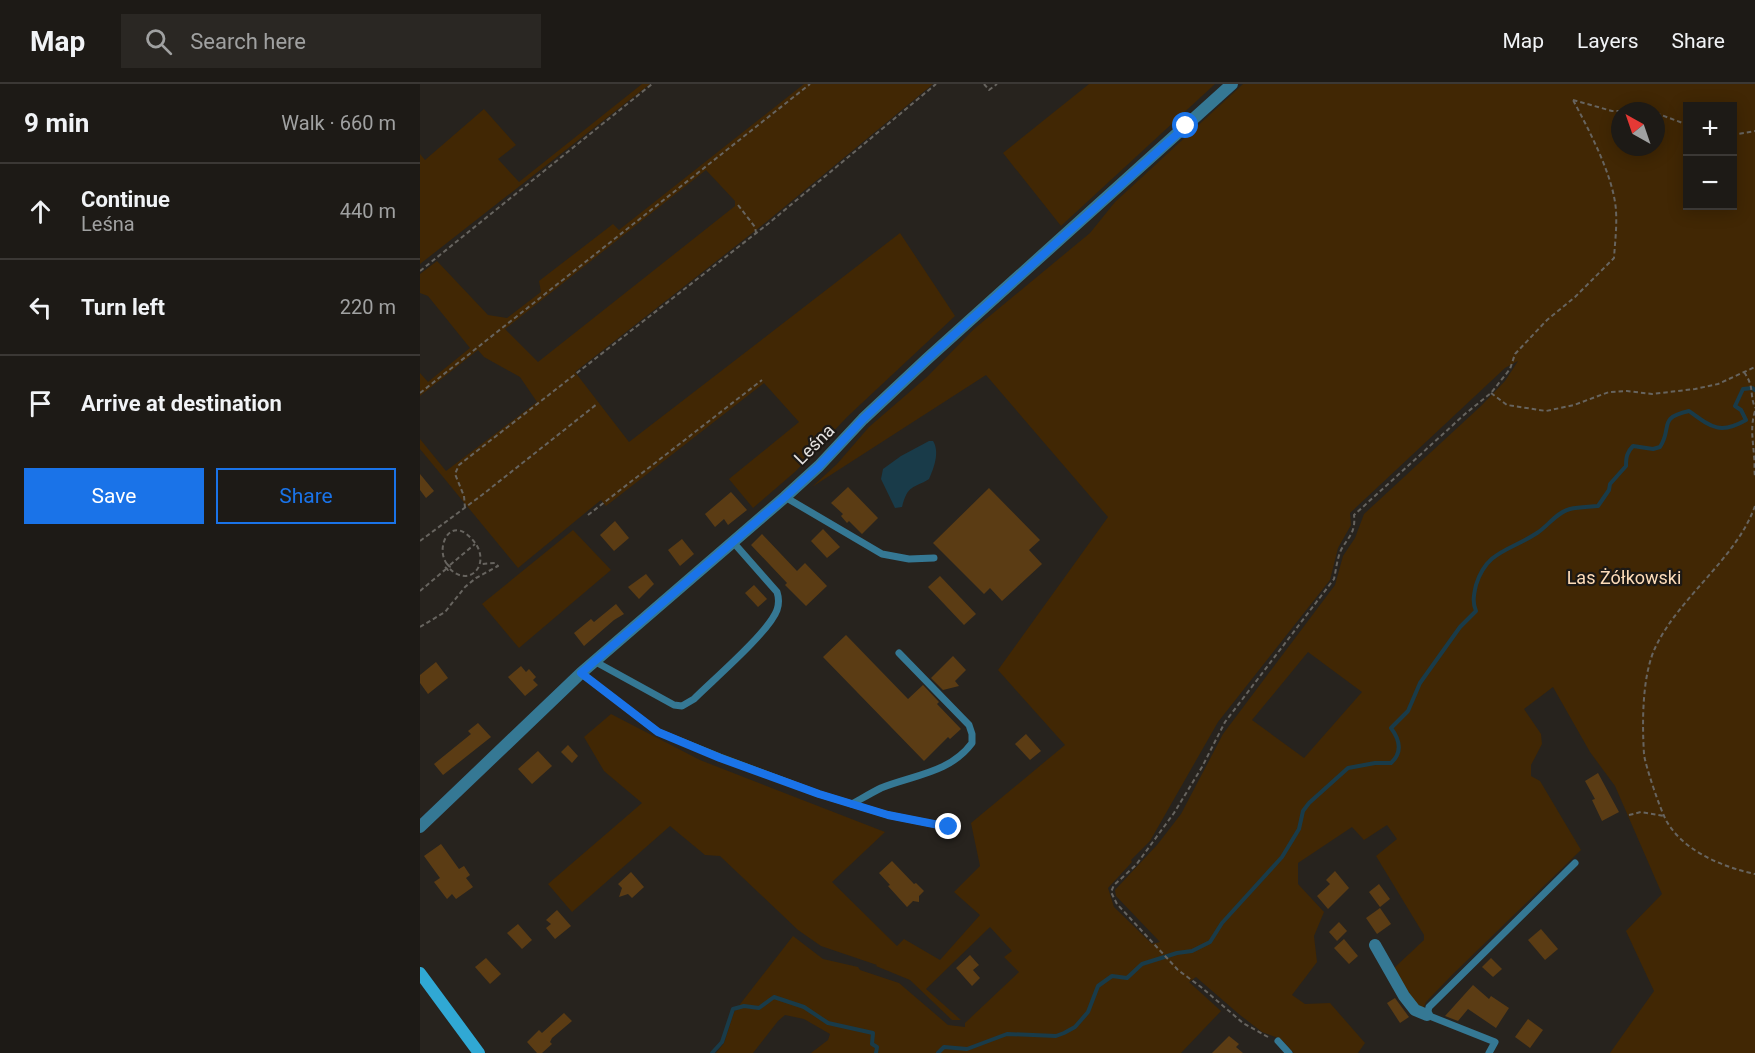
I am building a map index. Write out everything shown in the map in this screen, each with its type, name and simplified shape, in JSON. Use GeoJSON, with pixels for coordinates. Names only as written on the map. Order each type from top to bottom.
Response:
{"type":"FeatureCollection","features":[{"type":"Feature","properties":{"kind":"main road"},"geometry":{"type":"LineString","coordinates":[[420,973],[478,1053]]}},
{"type":"Feature","properties":{"kind":"street","name":"Leśna"},"geometry":{"type":"LineString","coordinates":[[420,827],[594,661],[785,497],[927,359],[1232,84]]}},
{"type":"Feature","properties":{"kind":"street"},"geometry":{"type":"LineString","coordinates":[[1375,945],[1414,1010],[1427,1015]]}},
{"type":"Feature","properties":{"kind":"lane"},"geometry":{"type":"LineString","coordinates":[[785,497],[882,554],[909,559],[934,558]]}},
{"type":"Feature","properties":{"kind":"lane"},"geometry":{"type":"LineString","coordinates":[[594,661],[674,705],[682,705],[694,699],[763,631],[772,620],[779,604],[777,592],[773,586],[733,542]]}},
{"type":"Feature","properties":{"kind":"lane"},"geometry":{"type":"LineString","coordinates":[[852,804],[882,788],[940,769],[954,760],[972,743],[969,725],[899,653]]}},
{"type":"Feature","properties":{"kind":"lane"},"geometry":{"type":"LineString","coordinates":[[581,673],[658,732],[720,758],[819,794],[888,815],[949,827]]}},
{"type":"Feature","properties":{"kind":"lane"},"geometry":{"type":"LineString","coordinates":[[1489,1053],[1495,1042],[1427,1015],[1429,1007],[1575,863]]}},
{"type":"Feature","properties":{"kind":"lane"},"geometry":{"type":"LineString","coordinates":[[1278,1041],[1289,1053]]}},
{"type":"Feature","properties":{"kind":"path"},"geometry":{"type":"LineString","coordinates":[[420,271],[652,84]]}},
{"type":"Feature","properties":{"kind":"path"},"geometry":{"type":"LineString","coordinates":[[420,393],[810,84]]}},
{"type":"Feature","properties":{"kind":"path"},"geometry":{"type":"LineString","coordinates":[[465,508],[464,496],[455,474],[459,465],[756,233],[936,84]]}},
{"type":"Feature","properties":{"kind":"path"},"geometry":{"type":"LineString","coordinates":[[984,84],[989,90],[997,84]]}},
{"type":"Feature","properties":{"kind":"path"},"geometry":{"type":"LineString","coordinates":[[1278,1041],[1243,1023],[1173,964],[1117,904],[1111,892],[1114,885],[1136,865],[1174,813],[1202,767],[1225,722],[1334,579],[1341,551],[1351,537],[1355,523],[1354,515],[1491,393],[1510,369],[1515,354],[1547,320],[1575,297],[1614,258],[1616,209],[1609,181],[1586,123],[1573,100],[1611,111]]}},
{"type":"Feature","properties":{"kind":"path"},"geometry":{"type":"LineString","coordinates":[[1665,116],[1683,123]]}},
{"type":"Feature","properties":{"kind":"path"},"geometry":{"type":"LineString","coordinates":[[1737,134],[1755,130]]}},
{"type":"Feature","properties":{"kind":"path"},"geometry":{"type":"LineString","coordinates":[[738,205],[755,227],[756,233]]}},
{"type":"Feature","properties":{"kind":"path"},"geometry":{"type":"LineString","coordinates":[[1491,393],[1507,405],[1546,411],[1574,405],[1609,393],[1627,391],[1652,394],[1695,389],[1718,384],[1755,367]]}},
{"type":"Feature","properties":{"kind":"path"},"geometry":{"type":"LineString","coordinates":[[1744,372],[1752,384],[1755,409],[1751,423],[1755,477]]}},
{"type":"Feature","properties":{"kind":"path"},"geometry":{"type":"LineString","coordinates":[[588,515],[762,380]]}},
{"type":"Feature","properties":{"kind":"path"},"geometry":{"type":"LineString","coordinates":[[420,541],[597,404]]}},
{"type":"Feature","properties":{"kind":"path"},"geometry":{"type":"LineString","coordinates":[[1751,435],[1755,433]]}},
{"type":"Feature","properties":{"kind":"path"},"geometry":{"type":"LineString","coordinates":[[1755,506],[1745,529],[1670,623],[1650,659],[1646,678],[1644,756],[1664,816],[1689,846],[1738,870],[1755,874]]}},
{"type":"Feature","properties":{"kind":"path"},"geometry":{"type":"LineString","coordinates":[[457,531],[463,532],[475,544],[481,555],[481,564],[476,570],[461,575],[448,567],[442,558],[441,549],[448,535],[457,531]]}},
{"type":"Feature","properties":{"kind":"path"},"geometry":{"type":"LineString","coordinates":[[420,591],[475,544]]}},
{"type":"Feature","properties":{"kind":"path"},"geometry":{"type":"LineString","coordinates":[[420,627],[445,612],[465,587],[480,575],[497,568],[498,564],[481,564]]}},
{"type":"Feature","properties":{"kind":"path"},"geometry":{"type":"LineString","coordinates":[[476,570],[480,575]]}},
{"type":"Feature","properties":{"kind":"path"},"geometry":{"type":"LineString","coordinates":[[1629,815],[1641,812],[1664,816]]}},
{"type":"Feature","properties":{"kind":"green space"},"geometry":{"type":"Polygon","coordinates":[[[642,84],[650,84],[420,264],[420,154],[425,160],[484,109],[516,145],[498,159],[519,182],[642,84]]]}},
{"type":"Feature","properties":{"kind":"green space"},"geometry":{"type":"Polygon","coordinates":[[[804,84],[933,84],[765,223],[575,372],[629,442],[900,233],[955,316],[847,417],[796,471],[753,508],[729,479],[799,422],[764,383],[606,506],[601,500],[518,568],[420,449],[420,439],[446,471],[537,402],[520,377],[484,357],[478,350],[420,396],[420,373],[428,382],[470,348],[428,296],[420,293],[420,274],[437,261],[488,315],[507,318],[541,292],[539,281],[613,224],[619,230],[804,84]],[[706,170],[505,329],[538,362],[735,206],[735,201],[706,170]]]}},
{"type":"Feature","properties":{"kind":"green space"},"geometry":{"type":"Polygon","coordinates":[[[1089,84],[1215,84],[1061,226],[1003,153],[1089,84]]]}},
{"type":"Feature","properties":{"kind":"green space","name":"Las Żółkowski"},"geometry":{"type":"Polygon","coordinates":[[[1243,84],[1755,84],[1755,1053],[1610,1053],[1654,991],[1626,931],[1662,894],[1615,786],[1590,752],[1553,687],[1524,709],[1541,734],[1542,744],[1531,765],[1531,776],[1540,781],[1581,850],[1452,975],[1426,1002],[1423,1009],[1417,1007],[1393,969],[1424,940],[1424,935],[1376,856],[1397,839],[1387,825],[1364,840],[1352,827],[1298,863],[1298,884],[1324,912],[1314,936],[1317,962],[1292,995],[1305,1004],[1330,1003],[1365,1043],[1358,1053],[1294,1053],[1281,1039],[1262,1032],[1196,977],[1189,982],[1221,1011],[1181,1053],[811,1053],[828,1040],[830,1034],[804,1019],[785,1015],[753,1053],[716,1053],[724,1043],[734,1012],[793,936],[823,959],[858,967],[860,970],[899,983],[948,1025],[965,1027],[965,1023],[1019,972],[1004,957],[1012,951],[990,927],[926,989],[961,1020],[952,1020],[910,980],[877,965],[821,946],[798,930],[720,856],[705,855],[670,826],[572,912],[548,884],[642,803],[604,771],[584,737],[611,714],[700,760],[885,832],[832,882],[897,946],[904,939],[940,960],[980,915],[954,892],[980,866],[971,823],[1065,745],[998,670],[1108,517],[986,375],[812,487],[837,464],[869,427],[928,376],[974,329],[1090,233],[1115,202],[1243,84]],[[1518,361],[1505,368],[1350,513],[1351,525],[1338,548],[1330,580],[1218,722],[1150,841],[1108,888],[1114,907],[1152,944],[1160,942],[1116,896],[1115,890],[1157,845],[1181,814],[1223,734],[1335,585],[1343,556],[1355,538],[1364,514],[1481,406],[1505,381],[1518,361]],[[1308,652],[1252,720],[1304,758],[1362,692],[1308,652]]]}},
{"type":"Feature","properties":{"kind":"green space"},"geometry":{"type":"Polygon","coordinates":[[[573,530],[611,570],[519,648],[482,604],[573,530]]]}},
{"type":"Feature","properties":{"kind":"water"},"geometry":{"type":"Polygon","coordinates":[[[929,441],[933,441],[935,445],[936,455],[929,479],[912,488],[902,507],[895,508],[881,479],[883,469],[929,441]]]}},
{"type":"Feature","properties":{"kind":"building"},"geometry":{"type":"Polygon","coordinates":[[[420,474],[434,491],[426,498],[420,490],[420,474]]]}},
{"type":"Feature","properties":{"kind":"building"},"geometry":{"type":"Polygon","coordinates":[[[848,487],[878,518],[862,534],[849,521],[847,523],[841,516],[843,514],[831,503],[848,487]]]}},
{"type":"Feature","properties":{"kind":"building"},"geometry":{"type":"Polygon","coordinates":[[[989,488],[1040,540],[1029,550],[1042,564],[1002,601],[990,588],[984,594],[933,543],[989,488]]]}},
{"type":"Feature","properties":{"kind":"building"},"geometry":{"type":"Polygon","coordinates":[[[731,492],[747,510],[728,525],[724,519],[715,527],[705,514],[731,492]]]}},
{"type":"Feature","properties":{"kind":"building"},"geometry":{"type":"Polygon","coordinates":[[[615,521],[629,538],[614,551],[600,535],[615,521]]]}},
{"type":"Feature","properties":{"kind":"building"},"geometry":{"type":"Polygon","coordinates":[[[823,529],[840,547],[827,558],[811,541],[823,529]]]}},
{"type":"Feature","properties":{"kind":"building"},"geometry":{"type":"Polygon","coordinates":[[[762,534],[797,571],[805,563],[827,586],[806,606],[751,545],[762,534]]]}},
{"type":"Feature","properties":{"kind":"building"},"geometry":{"type":"Polygon","coordinates":[[[682,539],[694,554],[680,566],[668,550],[682,539]]]}},
{"type":"Feature","properties":{"kind":"building"},"geometry":{"type":"Polygon","coordinates":[[[646,574],[654,584],[639,599],[628,587],[646,574]]]}},
{"type":"Feature","properties":{"kind":"building"},"geometry":{"type":"Polygon","coordinates":[[[940,576],[976,614],[964,625],[928,587],[940,576]]]}},
{"type":"Feature","properties":{"kind":"building"},"geometry":{"type":"Polygon","coordinates":[[[754,585],[767,599],[758,607],[745,593],[754,585]]]}},
{"type":"Feature","properties":{"kind":"building"},"geometry":{"type":"Polygon","coordinates":[[[616,604],[624,614],[584,646],[574,633],[591,619],[594,622],[616,604]]]}},
{"type":"Feature","properties":{"kind":"building"},"geometry":{"type":"Polygon","coordinates":[[[846,635],[908,699],[923,685],[939,702],[937,704],[961,729],[950,739],[948,737],[924,761],[823,657],[846,635]]]}},
{"type":"Feature","properties":{"kind":"building"},"geometry":{"type":"Polygon","coordinates":[[[953,656],[966,670],[955,681],[959,686],[943,690],[931,678],[953,656]]]}},
{"type":"Feature","properties":{"kind":"building"},"geometry":{"type":"Polygon","coordinates":[[[436,662],[448,678],[428,694],[420,683],[420,675],[436,662]]]}},
{"type":"Feature","properties":{"kind":"building"},"geometry":{"type":"Polygon","coordinates":[[[521,666],[526,672],[529,669],[536,677],[533,680],[538,685],[525,696],[508,677],[521,666]]]}},
{"type":"Feature","properties":{"kind":"building"},"geometry":{"type":"Polygon","coordinates":[[[478,723],[491,737],[443,775],[434,764],[471,734],[468,731],[478,723]]]}},
{"type":"Feature","properties":{"kind":"building"},"geometry":{"type":"Polygon","coordinates":[[[1026,734],[1041,751],[1030,760],[1015,744],[1026,734]]]}},
{"type":"Feature","properties":{"kind":"building"},"geometry":{"type":"Polygon","coordinates":[[[568,745],[578,756],[572,763],[561,752],[568,745]]]}},
{"type":"Feature","properties":{"kind":"building"},"geometry":{"type":"Polygon","coordinates":[[[538,751],[552,766],[532,784],[518,769],[538,751]]]}},
{"type":"Feature","properties":{"kind":"building"},"geometry":{"type":"Polygon","coordinates":[[[1598,773],[1619,812],[1602,821],[1592,800],[1595,799],[1585,781],[1598,773]]]}},
{"type":"Feature","properties":{"kind":"building"},"geometry":{"type":"Polygon","coordinates":[[[441,844],[459,869],[464,866],[470,875],[466,878],[473,887],[456,899],[452,894],[447,899],[434,882],[440,878],[424,856],[441,844]]]}},
{"type":"Feature","properties":{"kind":"building"},"geometry":{"type":"Polygon","coordinates":[[[892,861],[924,891],[919,896],[919,902],[913,901],[907,907],[879,873],[892,861]]]}},
{"type":"Feature","properties":{"kind":"building"},"geometry":{"type":"Polygon","coordinates":[[[1335,871],[1349,888],[1328,909],[1317,896],[1330,884],[1326,880],[1335,871]]]}},
{"type":"Feature","properties":{"kind":"building"},"geometry":{"type":"Polygon","coordinates":[[[631,872],[644,887],[632,898],[628,894],[619,897],[622,888],[618,884],[631,872]]]}},
{"type":"Feature","properties":{"kind":"building"},"geometry":{"type":"Polygon","coordinates":[[[1379,884],[1390,899],[1380,907],[1369,892],[1379,884]]]}},
{"type":"Feature","properties":{"kind":"building"},"geometry":{"type":"Polygon","coordinates":[[[1380,908],[1391,924],[1377,934],[1366,918],[1380,908]]]}},
{"type":"Feature","properties":{"kind":"building"},"geometry":{"type":"Polygon","coordinates":[[[557,910],[571,926],[555,939],[546,928],[551,924],[546,920],[557,910]]]}},
{"type":"Feature","properties":{"kind":"building"},"geometry":{"type":"Polygon","coordinates":[[[1339,922],[1347,931],[1337,941],[1329,932],[1339,922]]]}},
{"type":"Feature","properties":{"kind":"building"},"geometry":{"type":"Polygon","coordinates":[[[518,924],[532,940],[522,949],[507,933],[518,924]]]}},
{"type":"Feature","properties":{"kind":"building"},"geometry":{"type":"Polygon","coordinates":[[[1541,929],[1558,949],[1545,960],[1528,940],[1541,929]]]}},
{"type":"Feature","properties":{"kind":"building"},"geometry":{"type":"Polygon","coordinates":[[[1344,939],[1358,956],[1349,964],[1334,948],[1344,939]]]}},
{"type":"Feature","properties":{"kind":"building"},"geometry":{"type":"Polygon","coordinates":[[[970,955],[979,965],[973,970],[980,978],[972,986],[956,968],[970,955]]]}},
{"type":"Feature","properties":{"kind":"building"},"geometry":{"type":"Polygon","coordinates":[[[486,958],[501,974],[490,984],[475,967],[486,958]]]}},
{"type":"Feature","properties":{"kind":"building"},"geometry":{"type":"Polygon","coordinates":[[[1491,958],[1502,969],[1493,977],[1482,967],[1491,958]]]}},
{"type":"Feature","properties":{"kind":"building"},"geometry":{"type":"Polygon","coordinates":[[[1473,985],[1489,999],[1491,996],[1509,1008],[1496,1028],[1468,1009],[1458,1021],[1445,1016],[1473,985]]]}},
{"type":"Feature","properties":{"kind":"building"},"geometry":{"type":"Polygon","coordinates":[[[1395,998],[1409,1017],[1400,1023],[1387,1003],[1395,998]]]}},
{"type":"Feature","properties":{"kind":"building"},"geometry":{"type":"Polygon","coordinates":[[[564,1013],[572,1021],[552,1038],[550,1042],[552,1044],[542,1053],[537,1053],[527,1042],[539,1030],[542,1033],[564,1013]]]}},
{"type":"Feature","properties":{"kind":"building"},"geometry":{"type":"Polygon","coordinates":[[[1528,1019],[1543,1030],[1530,1048],[1515,1037],[1528,1019]]]}},
{"type":"Feature","properties":{"kind":"building"},"geometry":{"type":"Polygon","coordinates":[[[1229,1036],[1239,1044],[1236,1047],[1243,1053],[1212,1053],[1229,1036]]]}},
{"type":"Feature","properties":{"kind":"waterway"},"geometry":{"type":"LineString","coordinates":[[938,1053],[944,1047],[967,1049],[1007,1034],[1056,1036],[1064,1033],[1075,1027],[1088,1012],[1098,986],[1112,976],[1127,978],[1142,964],[1177,953],[1192,951],[1210,942],[1222,923],[1282,857],[1299,829],[1303,811],[1309,803],[1348,768],[1375,763],[1391,763],[1395,759],[1399,746],[1391,728],[1408,711],[1420,683],[1460,627],[1476,611],[1474,601],[1476,585],[1486,565],[1500,553],[1537,533],[1565,511],[1598,506],[1609,490],[1610,484],[1626,466],[1627,455],[1631,448],[1633,446],[1653,449],[1660,447],[1667,424],[1673,417],[1689,411],[1716,427],[1737,425],[1746,420],[1741,410],[1735,406],[1743,389],[1755,390]]}},
{"type":"Feature","properties":{"kind":"waterway"},"geometry":{"type":"LineString","coordinates":[[712,1053],[722,1042],[733,1009],[744,1006],[759,1008],[774,997],[804,1007],[828,1023],[873,1033],[872,1044],[877,1047],[876,1053]]}},
{"type":"Feature","properties":{"kind":"route"},"geometry":{"type":"LineString","coordinates":[[949,827],[888,815],[819,794],[720,758],[658,732],[581,673],[785,497],[927,359],[1186,126]]}}]}
